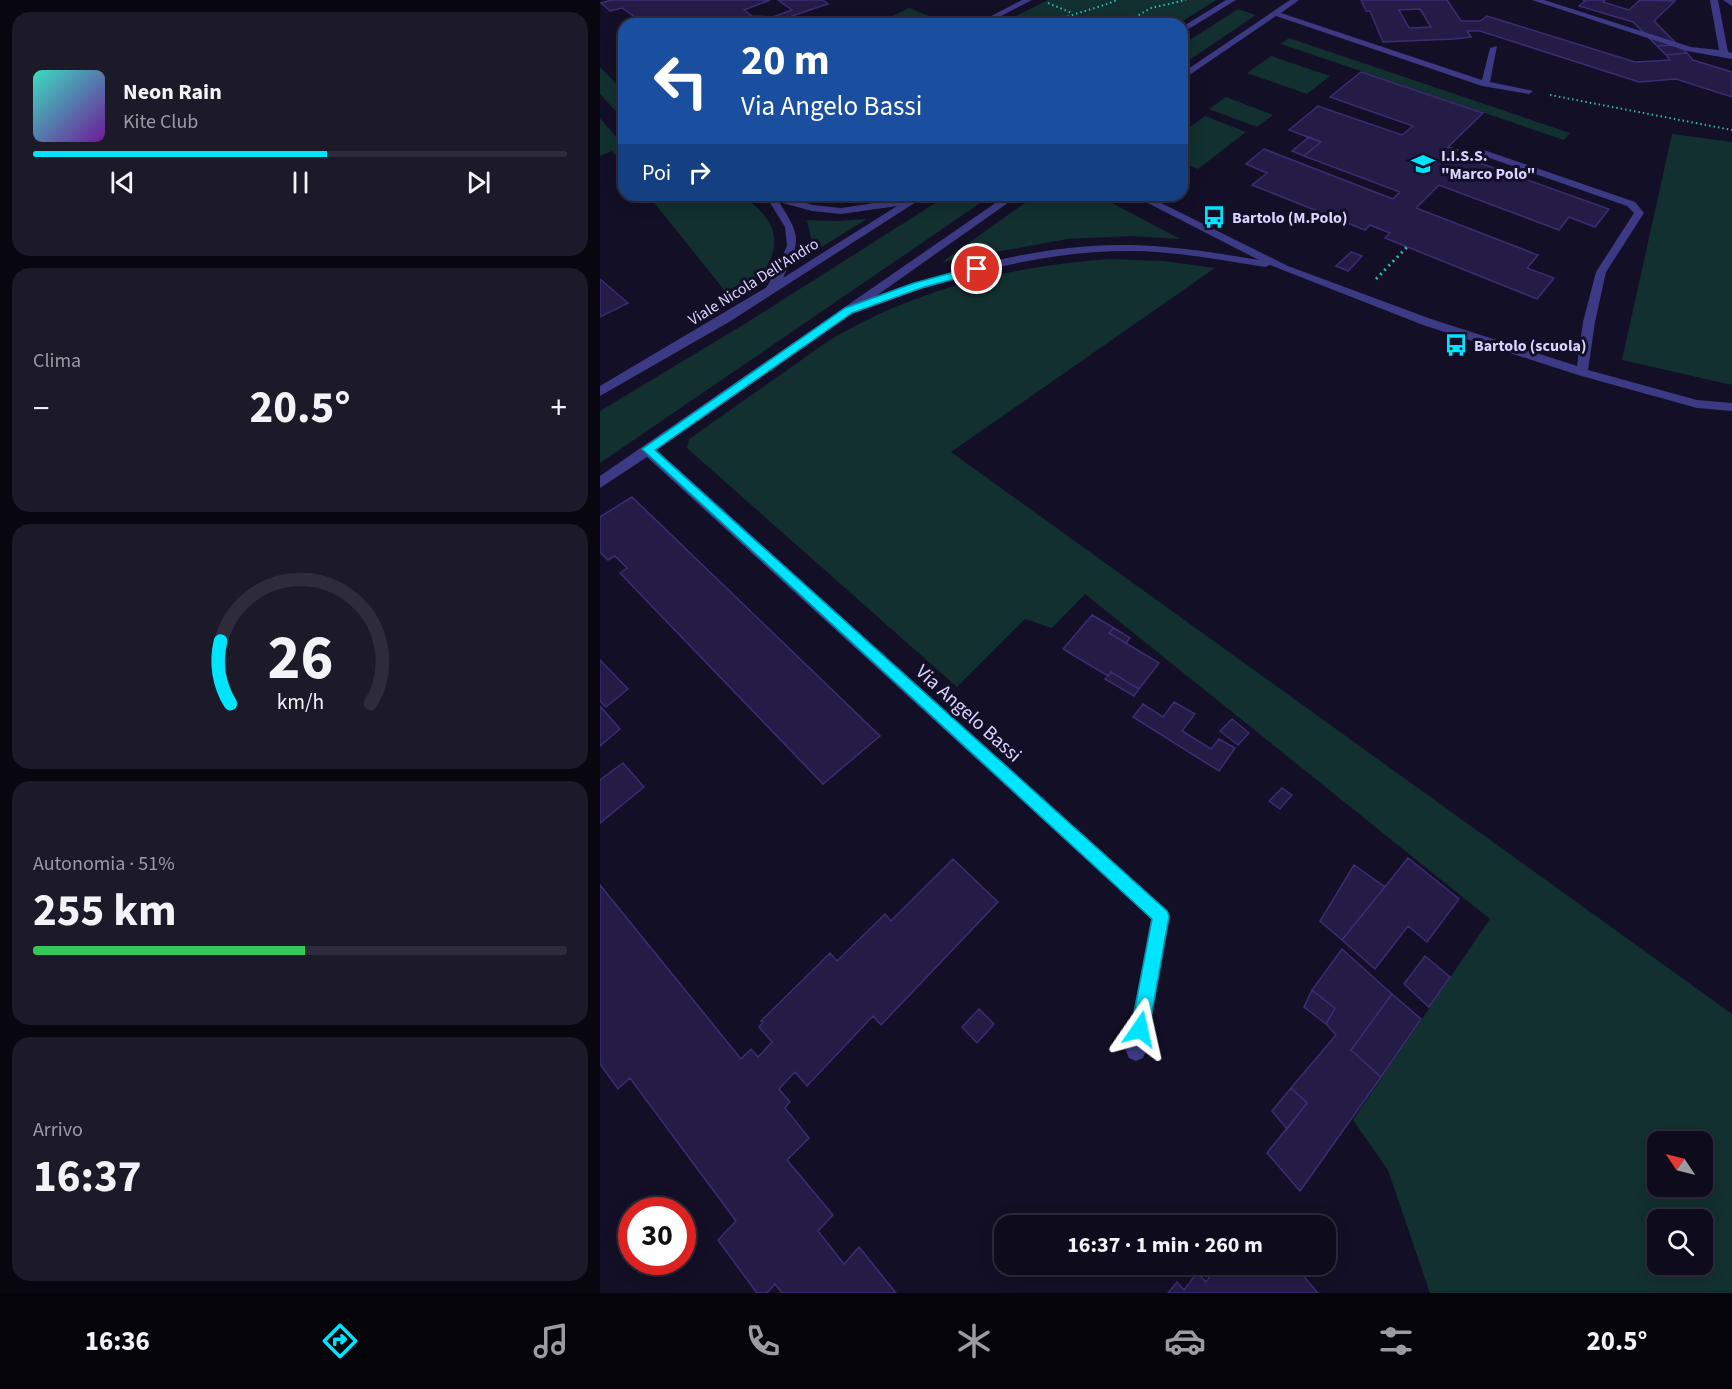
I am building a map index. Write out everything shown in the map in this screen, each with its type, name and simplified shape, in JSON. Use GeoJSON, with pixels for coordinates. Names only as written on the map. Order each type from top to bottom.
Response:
{"type":"FeatureCollection","features":[{"type":"Feature","properties":{"kind":"street"},"geometry":{"type":"LineString","coordinates":[[992,18],[1028,0]]}},
{"type":"Feature","properties":{"kind":"street"},"geometry":{"type":"LineString","coordinates":[[1188,28],[1232,0]]}},
{"type":"Feature","properties":{"kind":"street"},"geometry":{"type":"LineString","coordinates":[[1188,73],[1295,0]]}},
{"type":"Feature","properties":{"kind":"street"},"geometry":{"type":"LineString","coordinates":[[1536,0],[1690,49],[1728,54],[1714,0]]}},
{"type":"Feature","properties":{"kind":"street"},"geometry":{"type":"LineString","coordinates":[[1727,0],[1732,4]]}},
{"type":"Feature","properties":{"kind":"street"},"geometry":{"type":"LineString","coordinates":[[1274,13],[1485,84],[1510,83],[1529,91]]}},
{"type":"Feature","properties":{"kind":"street"},"geometry":{"type":"LineString","coordinates":[[1485,84],[1494,48]]}},
{"type":"Feature","properties":{"kind":"street"},"geometry":{"type":"LineString","coordinates":[[1481,152],[1631,204],[1639,213],[1601,272],[1589,321],[1582,372]]}},
{"type":"Feature","properties":{"kind":"street"},"geometry":{"type":"LineString","coordinates":[[772,201],[790,227],[792,246],[772,289]]}},
{"type":"Feature","properties":{"kind":"street"},"geometry":{"type":"LineString","coordinates":[[785,201],[812,208],[841,211],[911,202]]}},
{"type":"Feature","properties":{"kind":"street"},"geometry":{"type":"LineString","coordinates":[[600,483],[1005,201]]}},
{"type":"Feature","properties":{"kind":"street"},"geometry":{"type":"LineString","coordinates":[[1149,201],[1284,268],[1428,322],[1582,372],[1732,413]]}},
{"type":"Feature","properties":{"kind":"street","name":"Viale Nicola Dell'Andro"},"geometry":{"type":"LineString","coordinates":[[600,392],[911,202]]}},
{"type":"Feature","properties":{"kind":"street"},"geometry":{"type":"LineString","coordinates":[[849,311],[918,285],[1046,254],[1130,248],[1194,252],[1284,268]]}},
{"type":"Feature","properties":{"kind":"street"},"geometry":{"type":"LineString","coordinates":[[1697,404],[1732,407]]}},
{"type":"Feature","properties":{"kind":"street","name":"Via Angelo Bassi"},"geometry":{"type":"LineString","coordinates":[[647,449],[1161,916],[1136,1051]]}},
{"type":"Feature","properties":{"kind":"path"},"geometry":{"type":"LineString","coordinates":[[1062,18],[1072,13],[1097,9],[1117,0]]}},
{"type":"Feature","properties":{"kind":"path"},"geometry":{"type":"LineString","coordinates":[[1134,18],[1151,8],[1186,0]]}},
{"type":"Feature","properties":{"kind":"path"},"geometry":{"type":"LineString","coordinates":[[1043,2],[1072,13]]}},
{"type":"Feature","properties":{"kind":"path"},"geometry":{"type":"LineString","coordinates":[[1529,91],[1732,130]]}},
{"type":"Feature","properties":{"kind":"path"},"geometry":{"type":"LineString","coordinates":[[1373,282],[1407,247]]}},
{"type":"Feature","properties":{"kind":"green space"},"geometry":{"type":"Polygon","coordinates":[[[1048,0],[1216,0],[1188,18],[1012,18],[1048,0]]]}},
{"type":"Feature","properties":{"kind":"green space"},"geometry":{"type":"Polygon","coordinates":[[[909,8],[934,18],[888,18],[909,8]]]}},
{"type":"Feature","properties":{"kind":"green space"},"geometry":{"type":"Polygon","coordinates":[[[1238,9],[1256,15],[1188,61],[1188,41],[1238,9]]]}},
{"type":"Feature","properties":{"kind":"green space"},"geometry":{"type":"Polygon","coordinates":[[[1289,38],[1570,133],[1564,140],[1281,44],[1289,38]]]}},
{"type":"Feature","properties":{"kind":"green space"},"geometry":{"type":"Polygon","coordinates":[[[1271,56],[1330,76],[1307,94],[1247,73],[1271,56]]]}},
{"type":"Feature","properties":{"kind":"green space"},"geometry":{"type":"Polygon","coordinates":[[[600,67],[618,86],[618,114],[600,94],[600,67]]]}},
{"type":"Feature","properties":{"kind":"green space"},"geometry":{"type":"Polygon","coordinates":[[[1226,97],[1273,115],[1257,127],[1209,109],[1226,97]]]}},
{"type":"Feature","properties":{"kind":"green space"},"geometry":{"type":"Polygon","coordinates":[[[1205,116],[1246,132],[1198,169],[1188,165],[1188,129],[1205,116]]]}},
{"type":"Feature","properties":{"kind":"green space"},"geometry":{"type":"Polygon","coordinates":[[[600,118],[618,138],[618,158],[612,151],[600,156],[600,118]]]}},
{"type":"Feature","properties":{"kind":"green space"},"geometry":{"type":"Polygon","coordinates":[[[1672,134],[1732,142],[1732,385],[1622,360],[1672,134]]]}},
{"type":"Feature","properties":{"kind":"green space"},"geometry":{"type":"Polygon","coordinates":[[[653,201],[749,201],[762,213],[771,226],[774,248],[758,279],[733,301],[653,201]]]}},
{"type":"Feature","properties":{"kind":"green space"},"geometry":{"type":"Polygon","coordinates":[[[939,201],[983,201],[600,463],[600,411],[748,322],[939,201]]]}},
{"type":"Feature","properties":{"kind":"green space"},"geometry":{"type":"Polygon","coordinates":[[[1028,201],[1108,201],[1180,239],[1131,236],[1067,239],[942,262],[1028,201]]]}},
{"type":"Feature","properties":{"kind":"green space"},"geometry":{"type":"Polygon","coordinates":[[[867,219],[807,256],[811,238],[807,220],[867,219]]]}},
{"type":"Feature","properties":{"kind":"green space"},"geometry":{"type":"Polygon","coordinates":[[[1109,259],[1164,261],[1215,268],[951,452],[1732,1014],[1732,1293],[1430,1293],[1388,1170],[1353,1120],[1490,919],[1085,594],[1052,628],[1025,619],[957,687],[687,448],[689,439],[822,345],[867,320],[899,305],[967,282],[1037,267],[1109,259]]]}},
{"type":"Feature","properties":{"kind":"building"},"geometry":{"type":"Polygon","coordinates":[[[612,0],[770,0],[744,10],[752,16],[773,17],[792,10],[778,0],[823,0],[828,4],[790,18],[636,18],[622,8],[610,11],[601,3],[612,0]]]}},
{"type":"Feature","properties":{"kind":"building"},"geometry":{"type":"Polygon","coordinates":[[[1361,0],[1447,0],[1461,21],[1480,21],[1487,16],[1635,62],[1670,60],[1666,55],[1687,53],[1693,60],[1732,72],[1732,97],[1676,79],[1639,82],[1480,31],[1467,31],[1471,37],[1454,39],[1383,42],[1370,11],[1366,11],[1361,0]],[[1420,9],[1399,10],[1409,28],[1431,27],[1420,9]]]}},
{"type":"Feature","properties":{"kind":"building"},"geometry":{"type":"Polygon","coordinates":[[[1583,0],[1605,0],[1603,2],[1629,10],[1640,0],[1675,1],[1654,21],[1678,45],[1657,46],[1633,22],[1579,6],[1585,1],[1583,0]]]}},
{"type":"Feature","properties":{"kind":"building"},"geometry":{"type":"Polygon","coordinates":[[[1678,45],[1687,53],[1666,55],[1657,46],[1678,45]]]}},
{"type":"Feature","properties":{"kind":"building"},"geometry":{"type":"Polygon","coordinates":[[[1361,72],[1483,113],[1448,147],[1458,150],[1450,158],[1461,162],[1466,158],[1609,209],[1595,227],[1569,217],[1559,230],[1439,185],[1416,208],[1538,255],[1527,268],[1554,278],[1537,299],[1385,238],[1390,233],[1370,225],[1365,230],[1252,185],[1267,173],[1246,164],[1264,149],[1393,199],[1400,192],[1304,156],[1321,142],[1289,130],[1318,106],[1402,135],[1413,126],[1330,97],[1361,72]]]}},
{"type":"Feature","properties":{"kind":"building"},"geometry":{"type":"Polygon","coordinates":[[[1309,137],[1321,142],[1304,156],[1292,151],[1309,137]]]}},
{"type":"Feature","properties":{"kind":"building"},"geometry":{"type":"Polygon","coordinates":[[[1351,252],[1362,256],[1348,271],[1336,266],[1351,252]]]}},
{"type":"Feature","properties":{"kind":"building"},"geometry":{"type":"Polygon","coordinates":[[[600,279],[628,303],[600,317],[600,279]]]}},
{"type":"Feature","properties":{"kind":"building"},"geometry":{"type":"Polygon","coordinates":[[[632,497],[880,736],[823,784],[620,573],[627,568],[615,556],[608,560],[600,552],[600,517],[632,497]]]}},
{"type":"Feature","properties":{"kind":"building"},"geometry":{"type":"Polygon","coordinates":[[[1092,615],[1114,628],[1109,633],[1159,663],[1139,689],[1111,672],[1108,676],[1063,649],[1092,615]]]}},
{"type":"Feature","properties":{"kind":"building"},"geometry":{"type":"Polygon","coordinates":[[[1114,628],[1130,638],[1126,643],[1109,633],[1114,628]]]}},
{"type":"Feature","properties":{"kind":"building"},"geometry":{"type":"Polygon","coordinates":[[[600,660],[628,689],[606,707],[600,701],[600,660]]]}},
{"type":"Feature","properties":{"kind":"building"},"geometry":{"type":"Polygon","coordinates":[[[1111,672],[1139,689],[1134,696],[1105,679],[1111,672]]]}},
{"type":"Feature","properties":{"kind":"building"},"geometry":{"type":"Polygon","coordinates":[[[1174,702],[1195,714],[1182,731],[1211,749],[1219,739],[1235,748],[1219,771],[1133,717],[1143,704],[1163,717],[1174,702]]]}},
{"type":"Feature","properties":{"kind":"building"},"geometry":{"type":"Polygon","coordinates":[[[600,706],[620,729],[600,746],[600,706]]]}},
{"type":"Feature","properties":{"kind":"building"},"geometry":{"type":"Polygon","coordinates":[[[1232,719],[1249,733],[1238,745],[1220,731],[1232,719]]]}},
{"type":"Feature","properties":{"kind":"building"},"geometry":{"type":"Polygon","coordinates":[[[623,763],[644,787],[600,823],[600,780],[623,763]]]}},
{"type":"Feature","properties":{"kind":"building"},"geometry":{"type":"Polygon","coordinates":[[[1282,788],[1292,795],[1280,809],[1269,801],[1282,788]]]}},
{"type":"Feature","properties":{"kind":"building"},"geometry":{"type":"Polygon","coordinates":[[[1408,858],[1459,899],[1427,942],[1408,926],[1375,969],[1342,940],[1408,858]]]}},
{"type":"Feature","properties":{"kind":"building"},"geometry":{"type":"Polygon","coordinates":[[[953,859],[998,902],[881,1025],[873,1016],[807,1086],[795,1072],[779,1089],[790,1102],[785,1108],[809,1138],[787,1160],[833,1215],[818,1231],[844,1264],[859,1247],[896,1293],[782,1293],[775,1284],[767,1293],[757,1293],[718,1240],[736,1221],[630,1078],[618,1089],[600,1064],[600,885],[741,1059],[751,1049],[758,1057],[772,1042],[759,1027],[763,1022],[761,1021],[830,953],[837,961],[885,914],[891,921],[953,859]]]}},
{"type":"Feature","properties":{"kind":"building"},"geometry":{"type":"Polygon","coordinates":[[[1354,865],[1385,887],[1342,940],[1320,921],[1354,865]]]}},
{"type":"Feature","properties":{"kind":"building"},"geometry":{"type":"Polygon","coordinates":[[[1342,949],[1392,994],[1351,1050],[1381,1077],[1300,1191],[1267,1153],[1307,1103],[1291,1088],[1336,1035],[1326,1024],[1335,1008],[1312,990],[1342,949]]]}},
{"type":"Feature","properties":{"kind":"building"},"geometry":{"type":"Polygon","coordinates":[[[1425,956],[1450,977],[1429,1007],[1404,984],[1425,956]]]}},
{"type":"Feature","properties":{"kind":"building"},"geometry":{"type":"Polygon","coordinates":[[[1312,990],[1335,1008],[1326,1024],[1304,1007],[1312,990]]]}},
{"type":"Feature","properties":{"kind":"building"},"geometry":{"type":"Polygon","coordinates":[[[1392,994],[1421,1019],[1381,1077],[1351,1050],[1392,994]]]}},
{"type":"Feature","properties":{"kind":"building"},"geometry":{"type":"Polygon","coordinates":[[[979,1009],[994,1024],[977,1043],[962,1027],[979,1009]]]}},
{"type":"Feature","properties":{"kind":"building"},"geometry":{"type":"Polygon","coordinates":[[[1291,1088],[1307,1103],[1287,1129],[1272,1111],[1291,1088]]]}},
{"type":"Feature","properties":{"kind":"building"},"geometry":{"type":"Polygon","coordinates":[[[1195,1275],[1199,1275],[1206,1282],[1211,1275],[1302,1275],[1318,1293],[1168,1293],[1177,1282],[1184,1290],[1195,1275]]]}},
{"type":"Feature","properties":{"kind":"place","name":"I.I.S.S. \"Marco Polo\""},"geometry":{"type":"Point","coordinates":[1423,164]}},
{"type":"Feature","properties":{"kind":"place","name":"Bartolo (M.Polo)"},"geometry":{"type":"Point","coordinates":[1214,217]}},
{"type":"Feature","properties":{"kind":"place","name":"Bartolo (scuola)"},"geometry":{"type":"Point","coordinates":[1456,345]}},
{"type":"Feature","properties":{"kind":"route"},"geometry":{"type":"LineString","coordinates":[[977,269],[918,285],[849,311],[647,449],[1161,916],[1140,1029]]}}]}
